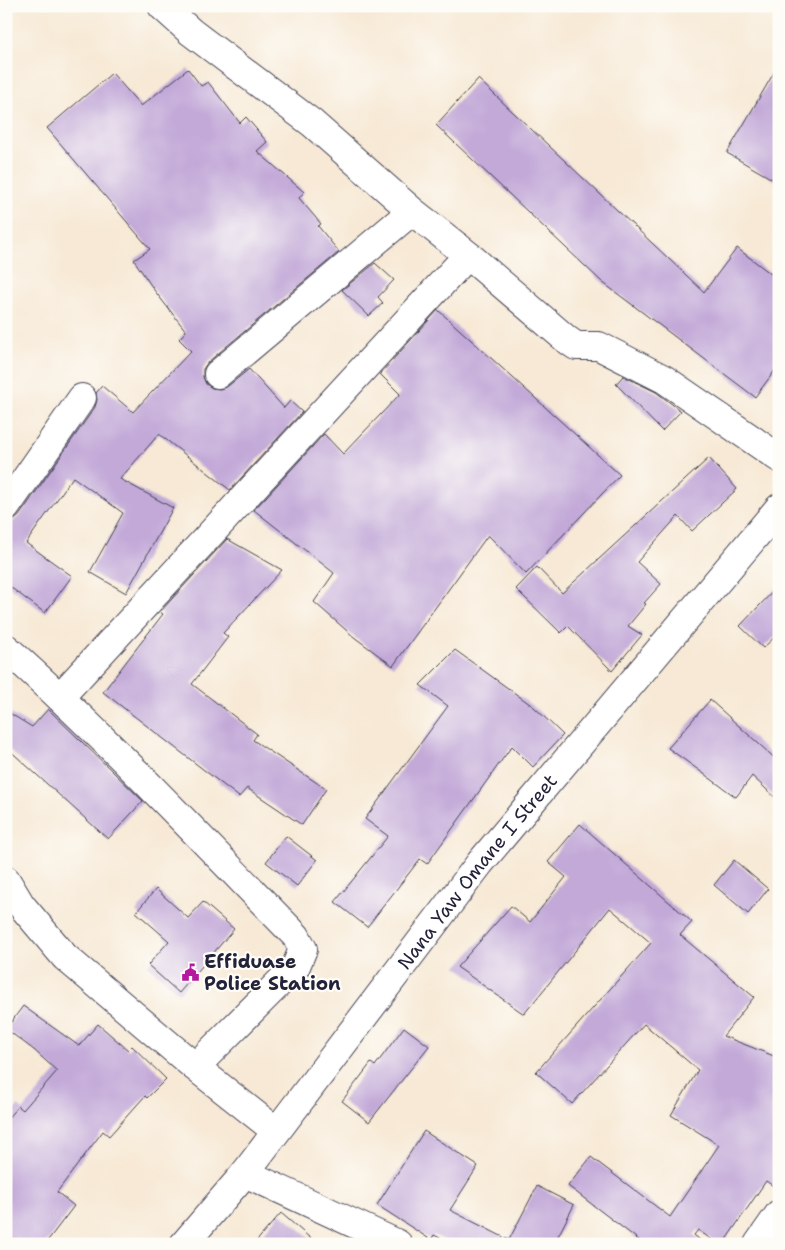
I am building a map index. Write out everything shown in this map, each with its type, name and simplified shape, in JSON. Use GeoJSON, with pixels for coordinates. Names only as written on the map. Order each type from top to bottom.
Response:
{"type":"FeatureCollection","features":[{"type":"Feature","properties":{"kind":"street"},"geometry":{"type":"LineString","coordinates":[[162,6],[191,32],[312,124],[412,211],[468,255],[576,346],[599,346],[664,379],[779,458]]}},
{"type":"Feature","properties":{"kind":"street"},"geometry":{"type":"LineString","coordinates":[[218,374],[412,211]]}},
{"type":"Feature","properties":{"kind":"street"},"geometry":{"type":"LineString","coordinates":[[60,697],[468,255]]}},
{"type":"Feature","properties":{"kind":"street"},"geometry":{"type":"LineString","coordinates":[[6,507],[82,398]]}},
{"type":"Feature","properties":{"kind":"street","name":"Nana Yaw Omane I Street"},"geometry":{"type":"LineString","coordinates":[[184,1244],[245,1173],[480,863],[779,508]]}},
{"type":"Feature","properties":{"kind":"street"},"geometry":{"type":"LineString","coordinates":[[6,648],[60,697],[183,819],[296,936],[303,949],[296,966],[195,1067]]}},
{"type":"Feature","properties":{"kind":"street"},"geometry":{"type":"LineString","coordinates":[[6,880],[21,904],[65,957],[195,1067],[276,1131]]}},
{"type":"Feature","properties":{"kind":"street"},"geometry":{"type":"LineString","coordinates":[[245,1173],[398,1244]]}},
{"type":"Feature","properties":{"kind":"street"},"geometry":{"type":"LineString","coordinates":[[758,1244],[779,1214]]}},
{"type":"Feature","properties":{"kind":"building"},"geometry":{"type":"Polygon","coordinates":[[[779,64],[779,183],[727,153],[779,64]]]}},
{"type":"Feature","properties":{"kind":"building"},"geometry":{"type":"Polygon","coordinates":[[[188,69],[201,86],[208,82],[240,123],[246,117],[267,142],[257,151],[304,192],[299,198],[321,224],[318,226],[339,252],[208,362],[203,369],[203,377],[206,384],[212,388],[220,389],[228,386],[249,369],[284,408],[290,401],[302,412],[230,490],[159,434],[120,479],[173,508],[126,593],[90,572],[123,513],[73,477],[26,543],[72,576],[45,613],[6,584],[6,522],[13,521],[19,516],[95,407],[96,393],[102,386],[133,412],[191,351],[179,339],[186,331],[154,290],[134,260],[150,249],[47,128],[112,73],[141,106],[188,69]]]}},
{"type":"Feature","properties":{"kind":"building"},"geometry":{"type":"Polygon","coordinates":[[[478,79],[704,292],[737,248],[779,280],[779,365],[755,397],[602,282],[436,125],[478,79]]]}},
{"type":"Feature","properties":{"kind":"building"},"geometry":{"type":"Polygon","coordinates":[[[375,263],[394,280],[378,297],[383,303],[369,316],[342,290],[375,263]]]}},
{"type":"Feature","properties":{"kind":"building"},"geometry":{"type":"Polygon","coordinates":[[[438,310],[620,475],[526,574],[488,535],[393,666],[354,637],[314,602],[334,573],[254,510],[324,434],[343,454],[400,394],[380,374],[438,310]]]}},
{"type":"Feature","properties":{"kind":"building"},"geometry":{"type":"Polygon","coordinates":[[[623,376],[656,392],[681,411],[662,431],[616,384],[623,376]]]}},
{"type":"Feature","properties":{"kind":"building"},"geometry":{"type":"Polygon","coordinates":[[[709,458],[737,489],[692,531],[678,516],[637,562],[661,584],[644,603],[646,604],[628,626],[642,635],[612,671],[568,626],[561,633],[516,589],[537,567],[562,593],[709,458]]]}},
{"type":"Feature","properties":{"kind":"building"},"geometry":{"type":"Polygon","coordinates":[[[227,539],[282,570],[223,633],[228,637],[192,684],[257,734],[253,740],[326,789],[302,825],[247,788],[239,797],[103,692],[163,614],[160,612],[227,539]]]}},
{"type":"Feature","properties":{"kind":"building"},"geometry":{"type":"Polygon","coordinates":[[[779,585],[779,633],[763,648],[740,626],[779,585]]]}},
{"type":"Feature","properties":{"kind":"building"},"geometry":{"type":"Polygon","coordinates":[[[455,650],[534,707],[563,735],[533,767],[512,746],[427,864],[420,859],[367,927],[335,902],[388,836],[365,819],[448,706],[420,685],[455,650]]]}},
{"type":"Feature","properties":{"kind":"building"},"geometry":{"type":"Polygon","coordinates":[[[710,700],[779,762],[779,801],[752,776],[736,797],[668,748],[710,700]]]}},
{"type":"Feature","properties":{"kind":"building"},"geometry":{"type":"Polygon","coordinates":[[[48,709],[143,801],[108,839],[6,747],[6,711],[32,727],[48,709]]]}},
{"type":"Feature","properties":{"kind":"building"},"geometry":{"type":"Polygon","coordinates":[[[580,824],[692,922],[680,935],[754,997],[723,1036],[779,1058],[779,1190],[766,1181],[723,1244],[718,1244],[698,1230],[694,1235],[705,1244],[644,1244],[568,1186],[591,1157],[670,1217],[719,1145],[671,1115],[698,1070],[644,1024],[572,1104],[536,1072],[651,943],[610,908],[524,1014],[457,967],[511,906],[530,922],[566,877],[548,862],[580,824]]]}},
{"type":"Feature","properties":{"kind":"building"},"geometry":{"type":"Polygon","coordinates":[[[286,836],[317,860],[297,886],[266,862],[286,836]]]}},
{"type":"Feature","properties":{"kind":"building"},"geometry":{"type":"Polygon","coordinates":[[[734,860],[768,889],[748,914],[714,885],[734,860]]]}},
{"type":"Feature","properties":{"kind":"building"},"geometry":{"type":"Polygon","coordinates":[[[156,889],[188,918],[203,902],[234,929],[179,993],[148,965],[169,941],[136,912],[156,889]]]}},
{"type":"Feature","properties":{"kind":"building"},"geometry":{"type":"Polygon","coordinates":[[[23,1006],[79,1046],[98,1024],[128,1050],[132,1046],[166,1079],[147,1098],[145,1096],[109,1136],[103,1131],[57,1192],[74,1206],[45,1244],[6,1244],[6,1120],[18,1106],[23,1110],[57,1071],[34,1050],[6,1029],[23,1006]]]}},
{"type":"Feature","properties":{"kind":"building"},"geometry":{"type":"Polygon","coordinates":[[[404,1027],[429,1046],[369,1122],[342,1101],[371,1063],[375,1066],[404,1027]]]}},
{"type":"Feature","properties":{"kind":"building"},"geometry":{"type":"Polygon","coordinates":[[[424,1131],[478,1166],[450,1210],[509,1240],[537,1186],[574,1205],[554,1244],[452,1244],[434,1235],[431,1240],[377,1205],[424,1131]]]}},
{"type":"Feature","properties":{"kind":"building"},"geometry":{"type":"Polygon","coordinates":[[[281,1213],[317,1244],[254,1244],[281,1213]]]}},
{"type":"Feature","properties":{"kind":"place","name":"Effiduase Police Station"},"geometry":{"type":"Point","coordinates":[190,972]}}]}
